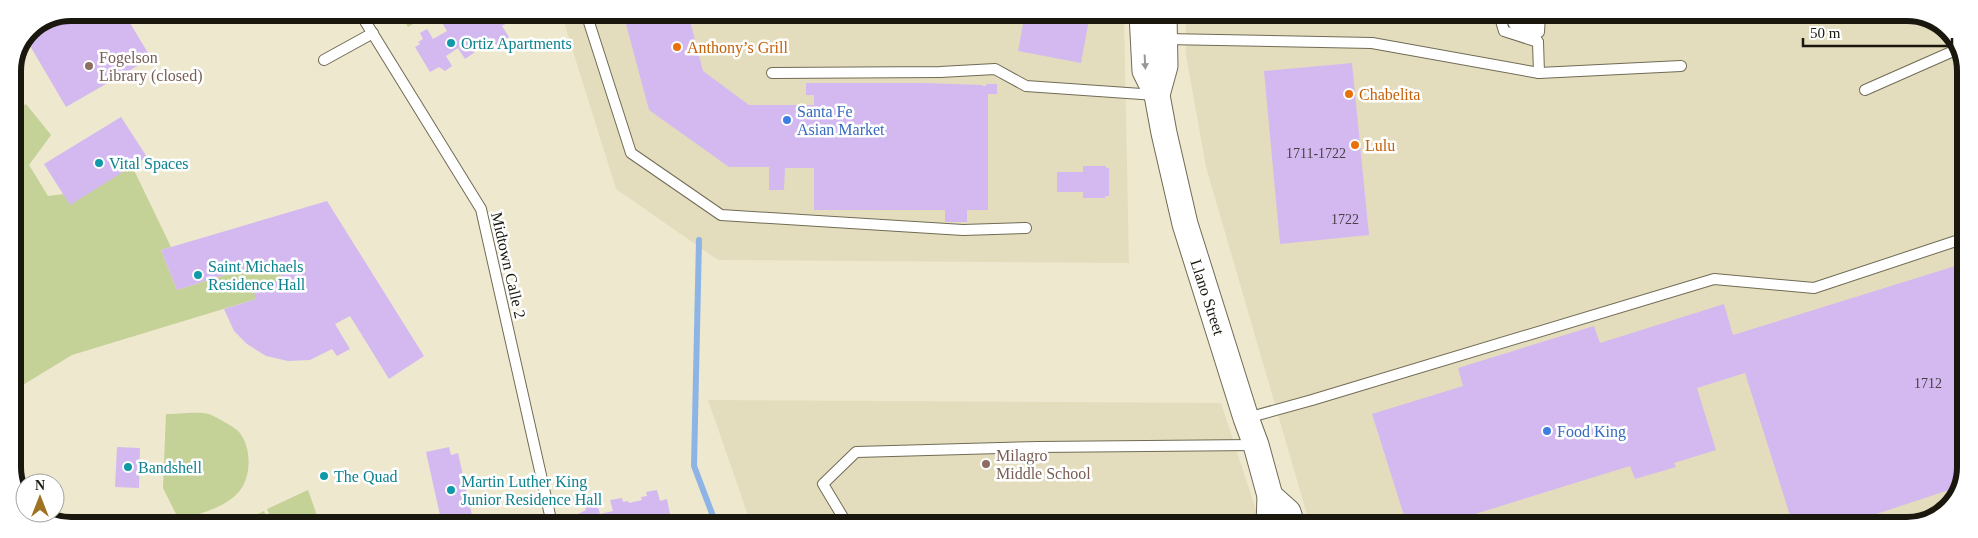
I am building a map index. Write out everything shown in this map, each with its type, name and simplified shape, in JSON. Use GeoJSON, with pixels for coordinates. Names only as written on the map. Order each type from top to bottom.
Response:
{"type":"FeatureCollection","features":[{"type":"Feature","properties":{"kind":"street","name":"Llano Street"},"geometry":{"type":"LineString","coordinates":[[1142,21],[1145,70],[1157,95],[1185,224],[1256,445],[1270,496],[1269,517]]}},
{"type":"Feature","properties":{"kind":"street","name":"Llano Street"},"geometry":{"type":"LineString","coordinates":[[1157,95],[1165,66],[1164,21]]}},
{"type":"Feature","properties":{"kind":"street"},"geometry":{"type":"LineString","coordinates":[[1270,496],[1288,512],[1290,517]]}},
{"type":"Feature","properties":{"kind":"lane","name":"Midtown Calle 2"},"geometry":{"type":"LineString","coordinates":[[365,21],[481,209],[550,517]]}},
{"type":"Feature","properties":{"kind":"lane"},"geometry":{"type":"LineString","coordinates":[[589,21],[631,153],[722,215],[963,230],[1026,228]]}},
{"type":"Feature","properties":{"kind":"lane"},"geometry":{"type":"LineString","coordinates":[[1501,21],[1504,31],[1538,42]]}},
{"type":"Feature","properties":{"kind":"lane"},"geometry":{"type":"LineString","coordinates":[[1512,21],[1538,42]]}},
{"type":"Feature","properties":{"kind":"lane"},"geometry":{"type":"LineString","coordinates":[[1525,21],[1538,42]]}},
{"type":"Feature","properties":{"kind":"lane"},"geometry":{"type":"LineString","coordinates":[[1534,21],[1538,42]]}},
{"type":"Feature","properties":{"kind":"lane"},"geometry":{"type":"LineString","coordinates":[[1539,73],[1540,21]]}},
{"type":"Feature","properties":{"kind":"lane"},"geometry":{"type":"LineString","coordinates":[[324,60],[373,33]]}},
{"type":"Feature","properties":{"kind":"lane"},"geometry":{"type":"LineString","coordinates":[[1164,38],[1372,43],[1539,73],[1681,66]]}},
{"type":"Feature","properties":{"kind":"lane"},"geometry":{"type":"LineString","coordinates":[[1865,90],[1953,51]]}},
{"type":"Feature","properties":{"kind":"lane"},"geometry":{"type":"LineString","coordinates":[[772,73],[940,72],[995,68],[1026,86],[1157,95]]}},
{"type":"Feature","properties":{"kind":"lane"},"geometry":{"type":"LineString","coordinates":[[1246,418],[1312,400],[1714,279],[1814,288],[1957,241]]}},
{"type":"Feature","properties":{"kind":"lane"},"geometry":{"type":"LineString","coordinates":[[843,517],[823,484],[856,452],[1038,446],[1256,445]]}},
{"type":"Feature","properties":{"kind":"shaded area"},"geometry":{"type":"Polygon","coordinates":[[[564,21],[1124,21],[1129,263],[718,260],[616,189],[564,21]]]}},
{"type":"Feature","properties":{"kind":"shaded area"},"geometry":{"type":"Polygon","coordinates":[[[1186,21],[1907,21],[1929,26],[1948,43],[1953,52],[1957,68],[1957,467],[1952,489],[1937,507],[1929,512],[1907,517],[1308,517],[1206,167],[1186,55],[1186,21]]]}},
{"type":"Feature","properties":{"kind":"shaded area","name":"Milagro Middle School"},"geometry":{"type":"Polygon","coordinates":[[[708,400],[1221,403],[1258,517],[749,517],[708,400]]]}},
{"type":"Feature","properties":{"kind":"green space"},"geometry":{"type":"Polygon","coordinates":[[[405,21],[418,21],[408,27],[405,21]]]}},
{"type":"Feature","properties":{"kind":"green space"},"geometry":{"type":"Polygon","coordinates":[[[26,104],[51,135],[29,165],[48,196],[64,194],[70,204],[132,166],[171,247],[161,250],[177,290],[275,259],[282,280],[256,299],[72,355],[21,386],[21,107],[26,104]]]}},
{"type":"Feature","properties":{"kind":"green space"},"geometry":{"type":"Polygon","coordinates":[[[166,414],[209,414],[239,432],[246,446],[249,462],[243,487],[232,499],[210,510],[188,517],[178,517],[163,488],[166,414]]]}},
{"type":"Feature","properties":{"kind":"green space"},"geometry":{"type":"Polygon","coordinates":[[[308,490],[318,517],[270,517],[267,509],[308,490]]]}},
{"type":"Feature","properties":{"kind":"green space"},"geometry":{"type":"Polygon","coordinates":[[[264,511],[266,517],[252,517],[264,511]]]}},
{"type":"Feature","properties":{"kind":"building","name":"Fogelson Library (closed)"},"geometry":{"type":"Polygon","coordinates":[[[129,21],[151,58],[66,107],[30,43],[43,30],[61,22],[129,21]]]}},
{"type":"Feature","properties":{"kind":"building","name":"Ortiz Apartments"},"geometry":{"type":"Polygon","coordinates":[[[441,21],[506,21],[507,23],[502,26],[509,37],[496,45],[491,38],[473,49],[475,52],[465,59],[458,48],[446,56],[452,66],[445,71],[439,67],[430,72],[415,47],[423,39],[420,33],[427,29],[433,39],[447,31],[441,21]]]}},
{"type":"Feature","properties":{"kind":"building"},"geometry":{"type":"Polygon","coordinates":[[[625,21],[690,21],[703,71],[749,105],[814,105],[814,95],[806,95],[806,83],[923,83],[982,86],[997,84],[997,94],[988,94],[988,210],[967,210],[967,222],[945,222],[945,210],[814,210],[814,168],[785,168],[784,190],[769,190],[769,167],[729,167],[649,110],[625,21]]]}},
{"type":"Feature","properties":{"kind":"building"},"geometry":{"type":"Polygon","coordinates":[[[1024,21],[1089,21],[1081,63],[1018,51],[1024,21]]]}},
{"type":"Feature","properties":{"kind":"building"},"geometry":{"type":"Polygon","coordinates":[[[1352,63],[1369,235],[1280,244],[1264,71],[1352,63]]]}},
{"type":"Feature","properties":{"kind":"building"},"geometry":{"type":"Polygon","coordinates":[[[121,117],[147,157],[70,205],[44,164],[121,117]]]}},
{"type":"Feature","properties":{"kind":"building"},"geometry":{"type":"Polygon","coordinates":[[[1083,166],[1106,166],[1106,168],[1109,168],[1109,196],[1105,196],[1105,198],[1083,198],[1083,192],[1057,192],[1057,172],[1083,172],[1083,166]]]}},
{"type":"Feature","properties":{"kind":"building","name":"Saint Michaels Residence Hall"},"geometry":{"type":"Polygon","coordinates":[[[327,201],[424,356],[389,379],[350,316],[335,324],[350,349],[337,356],[332,349],[310,360],[288,361],[266,356],[247,344],[234,331],[224,309],[256,299],[253,289],[282,280],[275,259],[177,290],[161,250],[327,201]]]}},
{"type":"Feature","properties":{"kind":"building"},"geometry":{"type":"Polygon","coordinates":[[[1957,265],[1957,467],[1952,489],[1867,517],[1790,517],[1745,373],[1697,388],[1716,450],[1674,463],[1676,467],[1635,479],[1630,466],[1465,517],[1404,517],[1372,414],[1463,386],[1458,368],[1594,326],[1600,343],[1724,304],[1733,335],[1957,265]]]}},
{"type":"Feature","properties":{"kind":"building","name":"Bandshell"},"geometry":{"type":"Polygon","coordinates":[[[117,447],[140,448],[139,488],[115,487],[117,447]]]}},
{"type":"Feature","properties":{"kind":"building","name":"Martin Luther King Junior Residence Hall"},"geometry":{"type":"Polygon","coordinates":[[[449,447],[451,455],[458,453],[472,517],[440,517],[426,452],[449,447]]]}},
{"type":"Feature","properties":{"kind":"building"},"geometry":{"type":"Polygon","coordinates":[[[657,490],[660,501],[667,499],[671,517],[576,517],[576,515],[586,510],[585,506],[597,503],[600,514],[613,511],[610,500],[622,498],[623,502],[628,501],[629,503],[642,500],[641,497],[647,496],[646,492],[657,490]]]}},
{"type":"Feature","properties":{"kind":"waterway"},"geometry":{"type":"LineString","coordinates":[[699,240],[694,466],[713,517]]}},
{"type":"Feature","properties":{"kind":"place","name":"Ortiz Apartments"},"geometry":{"type":"Point","coordinates":[451,43]}},
{"type":"Feature","properties":{"kind":"place","name":"Anthony’s Grill"},"geometry":{"type":"Point","coordinates":[677,47]}},
{"type":"Feature","properties":{"kind":"place","name":"Fogelson Library (closed)"},"geometry":{"type":"Point","coordinates":[89,66]}},
{"type":"Feature","properties":{"kind":"place","name":"Chabelita"},"geometry":{"type":"Point","coordinates":[1349,94]}},
{"type":"Feature","properties":{"kind":"place","name":"Santa Fe Asian Market"},"geometry":{"type":"Point","coordinates":[787,120]}},
{"type":"Feature","properties":{"kind":"place","name":"Lulu"},"geometry":{"type":"Point","coordinates":[1355,145]}},
{"type":"Feature","properties":{"kind":"place","name":"Vital Spaces"},"geometry":{"type":"Point","coordinates":[99,163]}},
{"type":"Feature","properties":{"kind":"place","name":"Saint Michaels Residence Hall"},"geometry":{"type":"Point","coordinates":[198,275]}},
{"type":"Feature","properties":{"kind":"place","name":"Food King"},"geometry":{"type":"Point","coordinates":[1547,431]}},
{"type":"Feature","properties":{"kind":"place","name":"Milagro Middle School"},"geometry":{"type":"Point","coordinates":[986,464]}},
{"type":"Feature","properties":{"kind":"place","name":"Bandshell"},"geometry":{"type":"Point","coordinates":[128,467]}},
{"type":"Feature","properties":{"kind":"place","name":"The Quad"},"geometry":{"type":"Point","coordinates":[324,476]}},
{"type":"Feature","properties":{"kind":"place","name":"Martin Luther King Junior Residence Hall"},"geometry":{"type":"Point","coordinates":[451,490]}}]}
